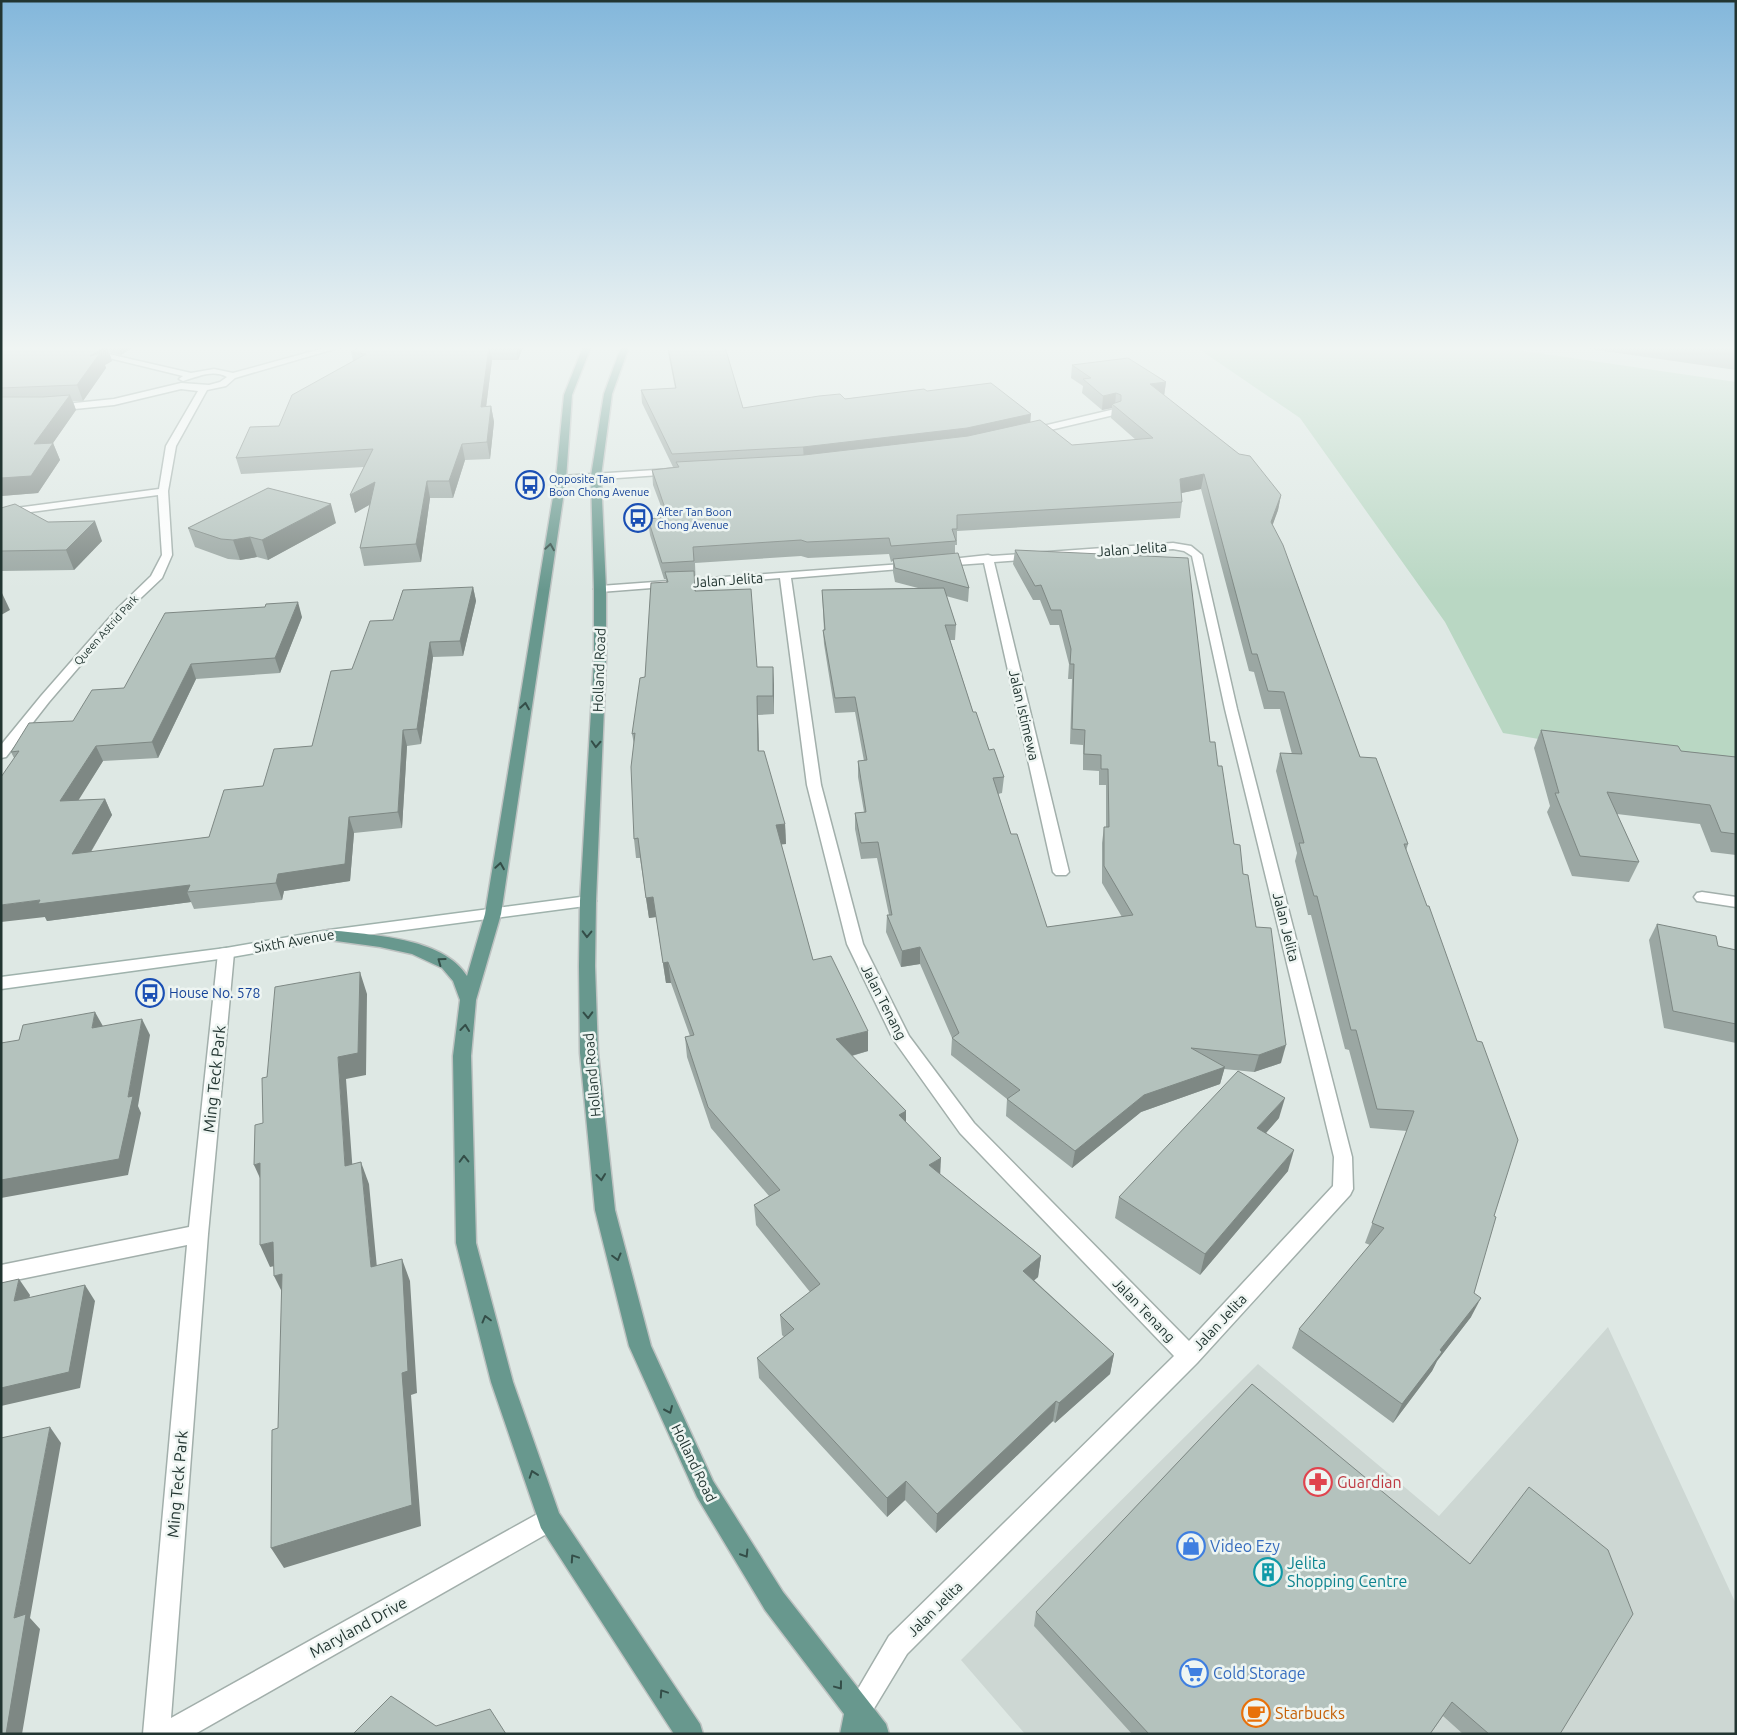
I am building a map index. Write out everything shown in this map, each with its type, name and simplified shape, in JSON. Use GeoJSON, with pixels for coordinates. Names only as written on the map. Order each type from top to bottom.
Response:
{"type":"FeatureCollection","features":[{"type":"Feature","properties":{"kind":"main road"},"geometry":{"type":"LineString","coordinates":[[565,428],[561,479],[493,914],[468,1000],[462,1056],[466,1243],[502,1382],[549,1520],[690,1734]]}},
{"type":"Feature","properties":{"kind":"main road","name":"Holland Road"},"geometry":{"type":"LineString","coordinates":[[602,428],[596,476],[600,589],[600,670],[588,901],[587,966],[589,1053],[605,1210],[640,1346],[705,1489],[774,1601],[856,1722],[876,1734]]}},
{"type":"Feature","properties":{"kind":"main road"},"geometry":{"type":"LineString","coordinates":[[328,935],[420,949],[441,959],[458,974],[468,1000]]}},
{"type":"Feature","properties":{"kind":"street","name":"Queen Astrid Park"},"geometry":{"type":"LineString","coordinates":[[1,754],[45,699],[122,610],[156,578],[167,555],[163,491],[171,446],[181,428]]}},
{"type":"Feature","properties":{"kind":"street"},"geometry":{"type":"LineString","coordinates":[[1023,433],[1045,428]]}},
{"type":"Feature","properties":{"kind":"street"},"geometry":{"type":"LineString","coordinates":[[561,479],[685,471]]}},
{"type":"Feature","properties":{"kind":"street"},"geometry":{"type":"LineString","coordinates":[[1,513],[163,491]]}},
{"type":"Feature","properties":{"kind":"street","name":"Jalan Jelita"},"geometry":{"type":"LineString","coordinates":[[600,589],[786,576],[988,558],[1173,546],[1187,548],[1197,554],[1231,709],[1343,1157],[1343,1190],[1189,1356],[898,1645],[856,1722]]}},
{"type":"Feature","properties":{"kind":"street","name":"Jalan Istimewa"},"geometry":{"type":"LineString","coordinates":[[988,558],[1061,872]]}},
{"type":"Feature","properties":{"kind":"street","name":"Jalan Tenang"},"geometry":{"type":"LineString","coordinates":[[786,576],[814,785],[855,944],[902,1040],[967,1128],[1189,1356]]}},
{"type":"Feature","properties":{"kind":"street"},"geometry":{"type":"LineString","coordinates":[[1,735],[18,734]]}},
{"type":"Feature","properties":{"kind":"street"},"geometry":{"type":"LineString","coordinates":[[1702,897],[1736,902]]}},
{"type":"Feature","properties":{"kind":"street","name":"Sixth Avenue"},"geometry":{"type":"LineString","coordinates":[[1,983],[226,953],[328,935],[588,901]]}},
{"type":"Feature","properties":{"kind":"street","name":"Ming Teck Park"},"geometry":{"type":"LineString","coordinates":[[156,1734],[198,1234],[226,953]]}},
{"type":"Feature","properties":{"kind":"street"},"geometry":{"type":"LineString","coordinates":[[1,1274],[198,1234]]}},
{"type":"Feature","properties":{"kind":"street","name":"Maryland Drive"},"geometry":{"type":"LineString","coordinates":[[168,1734],[549,1520]]}},
{"type":"Feature","properties":{"kind":"shaded area"},"geometry":{"type":"Polygon","coordinates":[[[1608,1327],[1736,1604],[1736,1734],[1025,1734],[961,1660],[1258,1364],[1439,1516],[1608,1327]]]}},
{"type":"Feature","properties":{"kind":"green space"},"geometry":{"type":"Polygon","coordinates":[[[1307,428],[1736,428],[1736,772],[1503,733],[1445,622],[1307,428]]]}},
{"type":"Feature","properties":{"kind":"building"},"geometry":{"type":"Polygon","coordinates":[[[1,428],[46,428],[34,444],[53,443],[31,476],[1,478],[1,428]]]}},
{"type":"Feature","properties":{"kind":"building"},"geometry":{"type":"Polygon","coordinates":[[[250,428],[489,428],[487,442],[462,444],[449,481],[427,481],[416,544],[360,548],[375,482],[350,495],[373,449],[236,458],[250,428]]]}},
{"type":"Feature","properties":{"kind":"building"},"geometry":{"type":"Polygon","coordinates":[[[659,428],[967,428],[803,447],[672,454],[659,428]]]}},
{"type":"Feature","properties":{"kind":"building"},"geometry":{"type":"Polygon","coordinates":[[[1004,428],[1050,428],[1072,445],[1153,438],[1141,428],[1206,428],[1239,454],[1250,456],[1281,495],[1271,522],[1283,545],[1360,757],[1376,758],[1408,844],[1404,844],[1427,906],[1429,906],[1477,1041],[1482,1042],[1518,1140],[1494,1216],[1496,1217],[1474,1293],[1481,1298],[1440,1350],[1442,1352],[1402,1404],[1299,1329],[1384,1228],[1372,1223],[1414,1111],[1377,1109],[1356,1030],[1351,1030],[1317,896],[1314,896],[1299,843],[1304,843],[1280,753],[1302,754],[1284,692],[1268,691],[1257,654],[1252,654],[1204,474],[1180,479],[1182,502],[957,515],[957,529],[952,529],[956,541],[891,546],[889,538],[807,542],[801,540],[693,547],[694,561],[662,563],[648,519],[668,517],[652,470],[679,467],[676,462],[804,455],[968,436],[1004,428]]]}},
{"type":"Feature","properties":{"kind":"building"},"geometry":{"type":"Polygon","coordinates":[[[268,488],[331,504],[262,540],[250,537],[233,540],[221,539],[188,528],[268,488]]]}},
{"type":"Feature","properties":{"kind":"building"},"geometry":{"type":"Polygon","coordinates":[[[15,504],[48,522],[95,521],[66,550],[1,551],[1,508],[15,504]]]}},
{"type":"Feature","properties":{"kind":"building"},"geometry":{"type":"Polygon","coordinates":[[[1015,550],[1188,558],[1210,742],[1215,742],[1218,766],[1222,766],[1234,844],[1240,845],[1243,874],[1248,875],[1256,927],[1271,928],[1286,1045],[1259,1055],[1191,1048],[1225,1067],[1144,1095],[1075,1151],[1007,1099],[1020,1090],[952,1038],[959,1033],[920,947],[902,951],[887,915],[892,915],[878,842],[861,843],[855,813],[866,812],[858,761],[867,760],[855,697],[835,698],[823,630],[825,630],[822,590],[944,588],[956,625],[945,625],[973,712],[976,712],[989,750],[994,749],[1004,777],[993,778],[1011,834],[1017,834],[1047,927],[1133,915],[1104,866],[1104,827],[1109,827],[1108,769],[1101,769],[1101,755],[1084,754],[1085,730],[1072,729],[1074,664],[1070,664],[1071,649],[1061,610],[1051,610],[1041,585],[1035,586],[1015,550]]]}},
{"type":"Feature","properties":{"kind":"building"},"geometry":{"type":"Polygon","coordinates":[[[958,553],[969,588],[895,568],[893,559],[958,553]]]}},
{"type":"Feature","properties":{"kind":"building"},"geometry":{"type":"Polygon","coordinates":[[[694,571],[695,591],[751,589],[757,667],[773,667],[773,696],[757,696],[758,751],[764,751],[785,824],[776,825],[813,960],[831,956],[868,1031],[836,1039],[906,1111],[899,1115],[941,1158],[929,1165],[1041,1256],[1023,1271],[1114,1354],[1059,1403],[1056,1401],[937,1514],[906,1481],[887,1498],[757,1358],[794,1329],[780,1315],[820,1284],[754,1205],[780,1190],[708,1107],[685,1037],[694,1035],[668,962],[663,963],[653,897],[646,898],[638,838],[634,839],[631,767],[635,733],[632,734],[640,678],[645,677],[651,583],[668,582],[665,572],[694,571]]]}},
{"type":"Feature","properties":{"kind":"building"},"geometry":{"type":"Polygon","coordinates":[[[473,587],[460,641],[430,642],[417,729],[403,730],[398,812],[349,817],[345,864],[278,874],[276,883],[187,892],[190,885],[38,904],[40,900],[1,905],[1,777],[19,751],[11,752],[29,723],[73,721],[92,690],[124,688],[165,613],[265,607],[266,604],[298,602],[275,658],[191,664],[152,742],[96,746],[60,801],[105,799],[72,854],[209,837],[224,790],[263,786],[274,749],[312,746],[331,671],[352,669],[370,621],[393,620],[403,590],[473,587]]]}},
{"type":"Feature","properties":{"kind":"building"},"geometry":{"type":"Polygon","coordinates":[[[1541,730],[1678,746],[1681,751],[1736,757],[1736,834],[1721,832],[1710,805],[1607,792],[1639,862],[1580,856],[1555,793],[1559,793],[1541,730]]]}},
{"type":"Feature","properties":{"kind":"building"},"geometry":{"type":"Polygon","coordinates":[[[1657,924],[1716,936],[1718,946],[1736,950],[1736,1024],[1673,1011],[1657,924]]]}},
{"type":"Feature","properties":{"kind":"building"},"geometry":{"type":"Polygon","coordinates":[[[360,972],[358,1053],[338,1057],[345,1166],[361,1162],[371,1267],[402,1259],[408,1371],[402,1373],[412,1505],[271,1548],[272,1430],[278,1428],[282,1274],[274,1276],[273,1242],[260,1245],[260,1163],[254,1165],[255,1125],[263,1123],[262,1078],[267,1077],[275,987],[360,972]]]}},
{"type":"Feature","properties":{"kind":"building"},"geometry":{"type":"Polygon","coordinates":[[[95,1012],[92,1028],[142,1019],[128,1097],[133,1096],[119,1159],[1,1180],[1,1043],[19,1040],[23,1025],[95,1012]]]}},
{"type":"Feature","properties":{"kind":"building"},"geometry":{"type":"Polygon","coordinates":[[[1238,1071],[1285,1098],[1257,1128],[1294,1150],[1205,1254],[1119,1197],[1238,1071]]]}},
{"type":"Feature","properties":{"kind":"building"},"geometry":{"type":"Polygon","coordinates":[[[19,1279],[14,1301],[85,1285],[69,1372],[1,1388],[1,1283],[19,1279]]]}},
{"type":"Feature","properties":{"kind":"building","name":"Jelita Shopping Centre"},"geometry":{"type":"Polygon","coordinates":[[[1252,1384],[1470,1564],[1529,1487],[1608,1550],[1633,1614],[1560,1734],[1489,1734],[1452,1702],[1430,1734],[1149,1734],[1036,1612],[1252,1384]]]}},
{"type":"Feature","properties":{"kind":"building"},"geometry":{"type":"Polygon","coordinates":[[[50,1427],[14,1618],[26,1614],[6,1734],[1,1734],[1,1438],[50,1427]]]}},
{"type":"Feature","properties":{"kind":"building"},"geometry":{"type":"Polygon","coordinates":[[[391,1696],[436,1726],[490,1709],[506,1734],[353,1734],[391,1696]]]}},
{"type":"Feature","properties":{"kind":"place","name":"Opposite Tan Boon Chong Avenue"},"geometry":{"type":"Point","coordinates":[530,485]}},
{"type":"Feature","properties":{"kind":"place","name":"After Tan Boon Chong Avenue"},"geometry":{"type":"Point","coordinates":[638,518]}},
{"type":"Feature","properties":{"kind":"place","name":"House No. 578"},"geometry":{"type":"Point","coordinates":[150,993]}},
{"type":"Feature","properties":{"kind":"place","name":"Guardian"},"geometry":{"type":"Point","coordinates":[1318,1482]}},
{"type":"Feature","properties":{"kind":"place","name":"Video Ezy"},"geometry":{"type":"Point","coordinates":[1191,1546]}},
{"type":"Feature","properties":{"kind":"place","name":"Jelita Shopping Centre"},"geometry":{"type":"Point","coordinates":[1268,1572]}},
{"type":"Feature","properties":{"kind":"place","name":"Cold Storage"},"geometry":{"type":"Point","coordinates":[1194,1673]}},
{"type":"Feature","properties":{"kind":"place","name":"Starbucks"},"geometry":{"type":"Point","coordinates":[1256,1713]}}]}
